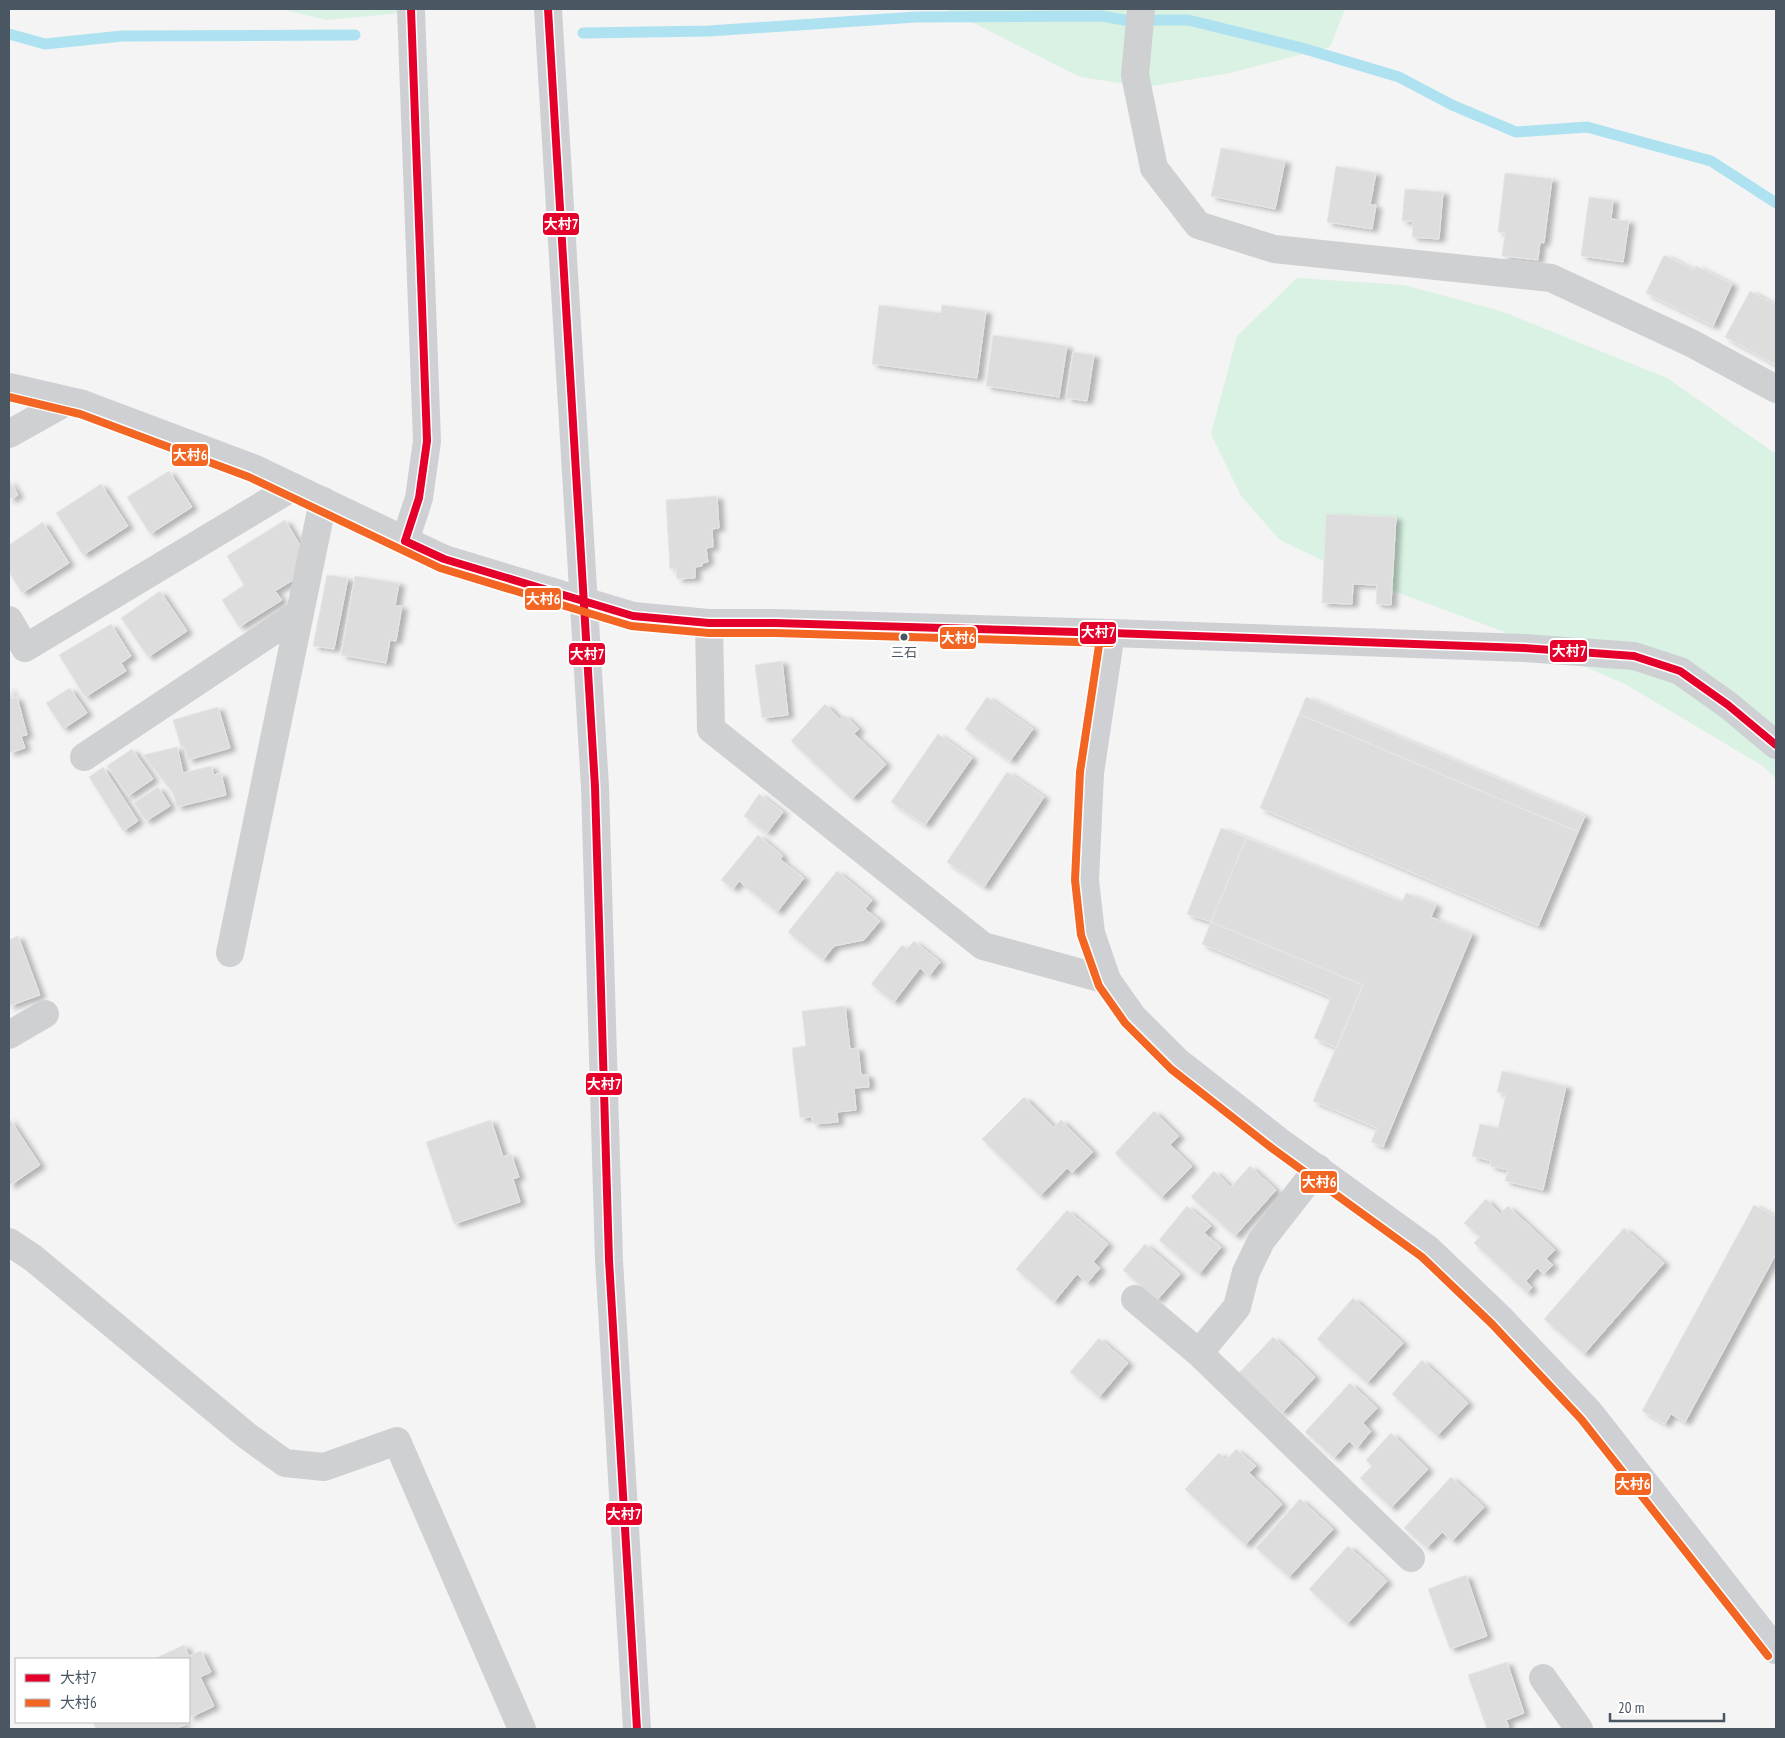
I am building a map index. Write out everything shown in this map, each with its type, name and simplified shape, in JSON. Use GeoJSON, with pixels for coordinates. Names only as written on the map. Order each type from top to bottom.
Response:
{"type":"FeatureCollection","features":[{"type":"Feature","properties":{"kind":"street"},"geometry":{"type":"LineString","coordinates":[[405,541],[420,498],[427,441],[411,9]]}},
{"type":"Feature","properties":{"kind":"street"},"geometry":{"type":"LineString","coordinates":[[548,9],[595,787],[610,1260],[637,1729]]}},
{"type":"Feature","properties":{"kind":"street"},"geometry":{"type":"LineString","coordinates":[[1141,9],[1135,76],[1154,168],[1198,225],[1274,249],[1551,278],[1691,343],[1776,389]]}},
{"type":"Feature","properties":{"kind":"street"},"geometry":{"type":"LineString","coordinates":[[9,387],[83,404],[253,468],[444,558],[633,616],[709,623],[775,623],[1111,633],[1524,648],[1634,656],[1680,671],[1728,705],[1776,745]]}},
{"type":"Feature","properties":{"kind":"street"},"geometry":{"type":"LineString","coordinates":[[9,434],[68,401]]}},
{"type":"Feature","properties":{"kind":"street"},"geometry":{"type":"LineString","coordinates":[[9,620],[25,648],[293,487]]}},
{"type":"Feature","properties":{"kind":"street"},"geometry":{"type":"LineString","coordinates":[[230,954],[323,501]]}},
{"type":"Feature","properties":{"kind":"street"},"geometry":{"type":"LineString","coordinates":[[84,757],[300,613]]}},
{"type":"Feature","properties":{"kind":"street"},"geometry":{"type":"LineString","coordinates":[[709,623],[711,729],[983,946],[1107,980]]}},
{"type":"Feature","properties":{"kind":"street"},"geometry":{"type":"LineString","coordinates":[[1111,633],[1090,772],[1085,880],[1091,933],[1107,980],[1133,1017],[1177,1061],[1279,1141],[1428,1249],[1499,1317],[1589,1412],[1776,1650]]}},
{"type":"Feature","properties":{"kind":"street"},"geometry":{"type":"LineString","coordinates":[[9,1035],[45,1014]]}},
{"type":"Feature","properties":{"kind":"street"},"geometry":{"type":"LineString","coordinates":[[1199,1353],[1237,1308],[1246,1272],[1260,1241],[1318,1168]]}},
{"type":"Feature","properties":{"kind":"street"},"geometry":{"type":"LineString","coordinates":[[9,1242],[33,1258],[246,1435],[285,1463],[324,1467],[397,1441],[522,1729]]}},
{"type":"Feature","properties":{"kind":"street"},"geometry":{"type":"LineString","coordinates":[[1135,1300],[1199,1353],[1411,1558]]}},
{"type":"Feature","properties":{"kind":"street"},"geometry":{"type":"LineString","coordinates":[[1543,1678],[1579,1729]]}},
{"type":"Feature","properties":{"kind":"green space"},"geometry":{"type":"Polygon","coordinates":[[[281,9],[422,9],[421,11],[327,20],[281,9]]]}},
{"type":"Feature","properties":{"kind":"green space"},"geometry":{"type":"Polygon","coordinates":[[[946,9],[1345,9],[1330,47],[1230,73],[1146,87],[1080,77],[946,9]]]}},
{"type":"Feature","properties":{"kind":"green space"},"geometry":{"type":"Polygon","coordinates":[[[1297,278],[1404,285],[1501,311],[1667,378],[1776,454],[1776,779],[1763,766],[1625,684],[1502,631],[1361,579],[1280,540],[1241,496],[1211,434],[1237,336],[1297,278]]]}},
{"type":"Feature","properties":{"kind":"building"},"geometry":{"type":"Polygon","coordinates":[[[1221,148],[1285,161],[1275,209],[1211,196],[1221,148]]]}},
{"type":"Feature","properties":{"kind":"building"},"geometry":{"type":"Polygon","coordinates":[[[1336,166],[1376,173],[1370,205],[1376,205],[1372,229],[1327,222],[1336,166]]]}},
{"type":"Feature","properties":{"kind":"building"},"geometry":{"type":"Polygon","coordinates":[[[1505,173],[1552,179],[1544,243],[1540,242],[1538,260],[1502,256],[1505,233],[1498,232],[1505,173]]]}},
{"type":"Feature","properties":{"kind":"building"},"geometry":{"type":"Polygon","coordinates":[[[1405,189],[1443,192],[1439,239],[1412,237],[1413,221],[1402,221],[1405,189]]]}},
{"type":"Feature","properties":{"kind":"building"},"geometry":{"type":"Polygon","coordinates":[[[1589,197],[1613,200],[1611,219],[1629,221],[1623,262],[1581,256],[1589,197]]]}},
{"type":"Feature","properties":{"kind":"building"},"geometry":{"type":"Polygon","coordinates":[[[1664,255],[1694,270],[1696,266],[1732,284],[1713,326],[1646,293],[1664,255]]]}},
{"type":"Feature","properties":{"kind":"building"},"geometry":{"type":"Polygon","coordinates":[[[1750,291],[1773,304],[1776,299],[1776,365],[1725,337],[1750,291]]]}},
{"type":"Feature","properties":{"kind":"building"},"geometry":{"type":"Polygon","coordinates":[[[879,305],[941,313],[942,305],[986,311],[977,378],[872,364],[879,305]]]}},
{"type":"Feature","properties":{"kind":"building"},"geometry":{"type":"Polygon","coordinates":[[[993,335],[1067,346],[1059,397],[986,386],[993,335]]]}},
{"type":"Feature","properties":{"kind":"building"},"geometry":{"type":"Polygon","coordinates":[[[1073,352],[1094,355],[1087,401],[1066,398],[1073,352]]]}},
{"type":"Feature","properties":{"kind":"building"},"geometry":{"type":"Polygon","coordinates":[[[169,471],[192,507],[150,534],[127,497],[169,471]]]}},
{"type":"Feature","properties":{"kind":"building"},"geometry":{"type":"Polygon","coordinates":[[[9,480],[18,495],[9,500],[9,480]]]}},
{"type":"Feature","properties":{"kind":"building"},"geometry":{"type":"Polygon","coordinates":[[[101,484],[128,526],[83,555],[56,513],[101,484]]]}},
{"type":"Feature","properties":{"kind":"building"},"geometry":{"type":"Polygon","coordinates":[[[717,496],[719,528],[712,529],[713,547],[706,548],[708,562],[702,563],[702,566],[695,567],[695,578],[677,579],[676,568],[670,569],[666,500],[717,496]]]}},
{"type":"Feature","properties":{"kind":"building"},"geometry":{"type":"Polygon","coordinates":[[[1326,514],[1396,517],[1391,605],[1376,604],[1377,585],[1353,584],[1352,604],[1322,603],[1326,514]]]}},
{"type":"Feature","properties":{"kind":"building"},"geometry":{"type":"Polygon","coordinates":[[[285,520],[301,547],[293,580],[275,591],[282,600],[239,627],[222,600],[244,585],[227,556],[285,520]]]}},
{"type":"Feature","properties":{"kind":"building"},"geometry":{"type":"Polygon","coordinates":[[[43,522],[69,563],[22,593],[9,572],[9,545],[43,522]]]}},
{"type":"Feature","properties":{"kind":"building"},"geometry":{"type":"Polygon","coordinates":[[[327,575],[348,578],[334,649],[313,646],[327,575]]]}},
{"type":"Feature","properties":{"kind":"building"},"geometry":{"type":"Polygon","coordinates":[[[355,576],[399,583],[395,606],[402,606],[396,641],[390,640],[386,663],[341,655],[355,576]]]}},
{"type":"Feature","properties":{"kind":"building"},"geometry":{"type":"Polygon","coordinates":[[[160,591],[187,631],[148,657],[121,618],[160,591]]]}},
{"type":"Feature","properties":{"kind":"building"},"geometry":{"type":"Polygon","coordinates":[[[111,624],[131,656],[121,663],[126,671],[85,697],[59,655],[111,624]]]}},
{"type":"Feature","properties":{"kind":"building"},"geometry":{"type":"Polygon","coordinates":[[[782,661],[788,715],[762,718],[755,665],[782,661]]]}},
{"type":"Feature","properties":{"kind":"building"},"geometry":{"type":"Polygon","coordinates":[[[9,687],[12,699],[17,697],[27,735],[21,736],[25,748],[9,753],[9,687]]]}},
{"type":"Feature","properties":{"kind":"building"},"geometry":{"type":"Polygon","coordinates":[[[70,688],[87,713],[63,729],[46,703],[70,688]]]}},
{"type":"Feature","properties":{"kind":"building"},"geometry":{"type":"Polygon","coordinates":[[[987,697],[1033,729],[1010,761],[965,729],[987,697]]]}},
{"type":"Feature","properties":{"kind":"building"},"geometry":{"type":"Polygon","coordinates":[[[1306,697],[1585,816],[1578,832],[1299,714],[1306,697]]]}},
{"type":"Feature","properties":{"kind":"building"},"geometry":{"type":"Polygon","coordinates":[[[825,704],[840,719],[844,715],[859,729],[854,734],[886,764],[852,799],[791,741],[825,704]]]}},
{"type":"Feature","properties":{"kind":"building"},"geometry":{"type":"Polygon","coordinates":[[[218,707],[230,748],[188,760],[184,746],[181,747],[173,720],[218,707]]]}},
{"type":"Feature","properties":{"kind":"building"},"geometry":{"type":"Polygon","coordinates":[[[1299,714],[1578,832],[1538,926],[1260,808],[1299,714]]]}},
{"type":"Feature","properties":{"kind":"building"},"geometry":{"type":"Polygon","coordinates":[[[938,734],[972,758],[925,825],[891,802],[938,734]]]}},
{"type":"Feature","properties":{"kind":"building"},"geometry":{"type":"Polygon","coordinates":[[[177,747],[183,773],[211,766],[214,775],[221,773],[226,795],[177,807],[173,793],[143,755],[177,747]]]}},
{"type":"Feature","properties":{"kind":"building"},"geometry":{"type":"Polygon","coordinates":[[[132,749],[153,779],[128,796],[107,766],[132,749]]]}},
{"type":"Feature","properties":{"kind":"building"},"geometry":{"type":"Polygon","coordinates":[[[103,767],[138,821],[123,831],[89,777],[103,767]]]}},
{"type":"Feature","properties":{"kind":"building"},"geometry":{"type":"Polygon","coordinates":[[[1007,772],[1044,797],[984,887],[947,862],[1007,772]]]}},
{"type":"Feature","properties":{"kind":"building"},"geometry":{"type":"Polygon","coordinates":[[[158,787],[170,806],[146,821],[134,803],[158,787]]]}},
{"type":"Feature","properties":{"kind":"building"},"geometry":{"type":"Polygon","coordinates":[[[759,794],[783,812],[767,833],[744,816],[759,794]]]}},
{"type":"Feature","properties":{"kind":"building"},"geometry":{"type":"Polygon","coordinates":[[[1221,828],[1246,838],[1211,922],[1187,914],[1221,828]]]}},
{"type":"Feature","properties":{"kind":"building"},"geometry":{"type":"Polygon","coordinates":[[[758,835],[783,856],[780,859],[804,878],[777,912],[739,881],[733,889],[721,880],[758,835]]]}},
{"type":"Feature","properties":{"kind":"building"},"geometry":{"type":"Polygon","coordinates":[[[1246,838],[1402,902],[1406,893],[1436,905],[1431,917],[1472,934],[1383,1147],[1371,1142],[1377,1128],[1313,1101],[1363,985],[1211,922],[1246,838]]]}},
{"type":"Feature","properties":{"kind":"building"},"geometry":{"type":"Polygon","coordinates":[[[837,871],[872,900],[865,909],[880,921],[864,940],[834,946],[823,960],[788,932],[837,871]]]}},
{"type":"Feature","properties":{"kind":"building"},"geometry":{"type":"Polygon","coordinates":[[[1211,922],[1363,985],[1337,1048],[1314,1038],[1331,997],[1202,944],[1211,922]]]}},
{"type":"Feature","properties":{"kind":"building"},"geometry":{"type":"Polygon","coordinates":[[[18,936],[40,995],[9,1006],[9,940],[18,936]]]}},
{"type":"Feature","properties":{"kind":"building"},"geometry":{"type":"Polygon","coordinates":[[[914,941],[940,962],[929,976],[920,968],[894,1002],[871,984],[902,945],[907,949],[914,941]]]}},
{"type":"Feature","properties":{"kind":"building"},"geometry":{"type":"Polygon","coordinates":[[[845,1006],[850,1049],[858,1048],[861,1075],[868,1075],[869,1087],[854,1088],[856,1110],[837,1112],[838,1122],[813,1124],[812,1117],[800,1118],[792,1048],[806,1046],[802,1011],[845,1006]]]}},
{"type":"Feature","properties":{"kind":"building"},"geometry":{"type":"Polygon","coordinates":[[[1502,1071],[1566,1086],[1543,1190],[1505,1181],[1508,1170],[1490,1166],[1491,1161],[1472,1156],[1480,1124],[1498,1128],[1506,1094],[1497,1092],[1502,1071]]]}},
{"type":"Feature","properties":{"kind":"building"},"geometry":{"type":"Polygon","coordinates":[[[1024,1097],[1054,1127],[1061,1120],[1093,1152],[1072,1173],[1067,1168],[1040,1196],[982,1139],[1024,1097]]]}},
{"type":"Feature","properties":{"kind":"building"},"geometry":{"type":"Polygon","coordinates":[[[1154,1111],[1179,1136],[1170,1145],[1192,1166],[1161,1198],[1115,1153],[1154,1111]]]}},
{"type":"Feature","properties":{"kind":"building"},"geometry":{"type":"Polygon","coordinates":[[[9,1118],[40,1165],[9,1186],[9,1118]]]}},
{"type":"Feature","properties":{"kind":"building"},"geometry":{"type":"Polygon","coordinates":[[[491,1120],[503,1157],[511,1154],[519,1177],[513,1179],[520,1202],[454,1224],[426,1142],[491,1120]]]}},
{"type":"Feature","properties":{"kind":"building"},"geometry":{"type":"Polygon","coordinates":[[[1250,1166],[1276,1190],[1235,1236],[1191,1197],[1214,1171],[1231,1187],[1250,1166]]]}},
{"type":"Feature","properties":{"kind":"building"},"geometry":{"type":"Polygon","coordinates":[[[1486,1199],[1500,1214],[1508,1206],[1555,1250],[1546,1259],[1553,1265],[1544,1274],[1537,1268],[1526,1281],[1532,1287],[1527,1293],[1474,1243],[1480,1237],[1464,1223],[1486,1199]]]}},
{"type":"Feature","properties":{"kind":"building"},"geometry":{"type":"Polygon","coordinates":[[[1754,1205],[1776,1217],[1776,1254],[1685,1422],[1671,1414],[1665,1424],[1642,1411],[1754,1205]]]}},
{"type":"Feature","properties":{"kind":"building"},"geometry":{"type":"Polygon","coordinates":[[[1187,1206],[1211,1226],[1204,1233],[1221,1247],[1199,1274],[1159,1240],[1187,1206]]]}},
{"type":"Feature","properties":{"kind":"building"},"geometry":{"type":"Polygon","coordinates":[[[1067,1210],[1108,1244],[1093,1262],[1100,1268],[1087,1283],[1077,1274],[1054,1302],[1016,1269],[1067,1210]]]}},
{"type":"Feature","properties":{"kind":"building"},"geometry":{"type":"Polygon","coordinates":[[[1624,1228],[1664,1263],[1584,1354],[1544,1319],[1624,1228]]]}},
{"type":"Feature","properties":{"kind":"building"},"geometry":{"type":"Polygon","coordinates":[[[1145,1244],[1180,1274],[1157,1300],[1123,1270],[1145,1244]]]}},
{"type":"Feature","properties":{"kind":"building"},"geometry":{"type":"Polygon","coordinates":[[[1353,1298],[1403,1343],[1367,1383],[1317,1339],[1353,1298]]]}},
{"type":"Feature","properties":{"kind":"building"},"geometry":{"type":"Polygon","coordinates":[[[1273,1337],[1315,1377],[1282,1413],[1239,1373],[1273,1337]]]}},
{"type":"Feature","properties":{"kind":"building"},"geometry":{"type":"Polygon","coordinates":[[[1099,1338],[1128,1363],[1099,1397],[1070,1372],[1099,1338]]]}},
{"type":"Feature","properties":{"kind":"building"},"geometry":{"type":"Polygon","coordinates":[[[1422,1360],[1468,1403],[1437,1436],[1392,1394],[1422,1360]]]}},
{"type":"Feature","properties":{"kind":"building"},"geometry":{"type":"Polygon","coordinates":[[[1350,1383],[1377,1408],[1363,1423],[1371,1431],[1357,1448],[1349,1441],[1334,1458],[1305,1432],[1350,1383]]]}},
{"type":"Feature","properties":{"kind":"building"},"geometry":{"type":"Polygon","coordinates":[[[1391,1433],[1428,1469],[1391,1508],[1360,1478],[1372,1466],[1366,1460],[1391,1433]]]}},
{"type":"Feature","properties":{"kind":"building"},"geometry":{"type":"Polygon","coordinates":[[[1236,1449],[1256,1466],[1249,1473],[1282,1504],[1245,1545],[1185,1489],[1219,1453],[1226,1460],[1236,1449]]]}},
{"type":"Feature","properties":{"kind":"building"},"geometry":{"type":"Polygon","coordinates":[[[1451,1477],[1484,1507],[1452,1541],[1442,1532],[1427,1548],[1404,1528],[1451,1477]]]}},
{"type":"Feature","properties":{"kind":"building"},"geometry":{"type":"Polygon","coordinates":[[[1300,1499],[1333,1529],[1289,1577],[1256,1548],[1300,1499]]]}},
{"type":"Feature","properties":{"kind":"building"},"geometry":{"type":"Polygon","coordinates":[[[1348,1546],[1387,1581],[1347,1624],[1309,1589],[1348,1546]]]}},
{"type":"Feature","properties":{"kind":"building"},"geometry":{"type":"Polygon","coordinates":[[[1466,1575],[1487,1636],[1450,1649],[1428,1589],[1466,1575]]]}},
{"type":"Feature","properties":{"kind":"building"},"geometry":{"type":"Polygon","coordinates":[[[184,1645],[189,1656],[201,1651],[211,1672],[200,1677],[214,1706],[190,1718],[190,1658],[156,1658],[184,1645]]]}},
{"type":"Feature","properties":{"kind":"building"},"geometry":{"type":"Polygon","coordinates":[[[1507,1662],[1524,1713],[1506,1720],[1509,1727],[1487,1729],[1468,1675],[1507,1662]]]}},
{"type":"Feature","properties":{"kind":"building"},"geometry":{"type":"Polygon","coordinates":[[[93,1723],[186,1724],[175,1729],[96,1729],[93,1723]]]}},
{"type":"Feature","properties":{"kind":"waterway"},"geometry":{"type":"LineString","coordinates":[[583,33],[709,31],[916,17],[1102,16],[1124,20],[1188,20],[1302,48],[1399,77],[1452,105],[1516,132],[1587,127],[1711,161],[1776,203]]}},
{"type":"Feature","properties":{"kind":"waterway"},"geometry":{"type":"LineString","coordinates":[[9,34],[45,44],[122,36],[355,35]]}},
{"type":"Feature","properties":{"kind":"transit line","name":"大村7"},"geometry":{"type":"LineString","coordinates":[[405,541],[419,498],[427,441],[411,9]]}},
{"type":"Feature","properties":{"kind":"transit line","name":"大村7"},"geometry":{"type":"LineString","coordinates":[[548,9],[595,787],[609,1260],[637,1729]]}},
{"type":"Feature","properties":{"kind":"transit line","name":"大村6"},"geometry":{"type":"LineString","coordinates":[[9,397],[80,414],[249,477],[440,568],[631,626],[709,633],[775,633],[1111,643]]}},
{"type":"Feature","properties":{"kind":"transit line","name":"大村7"},"geometry":{"type":"LineString","coordinates":[[405,541],[444,559],[633,616],[709,623],[775,623],[1111,633],[1524,648],[1634,656],[1680,671],[1728,705],[1776,745]]}},
{"type":"Feature","properties":{"kind":"transit line","name":"大村6"},"geometry":{"type":"LineString","coordinates":[[1101,632],[1080,772],[1075,880],[1081,935],[1099,986],[1125,1023],[1171,1069],[1273,1149],[1422,1257],[1492,1324],[1581,1419],[1768,1656]]}},
{"type":"Feature","properties":{"kind":"place","name":"三石"},"geometry":{"type":"Point","coordinates":[904,637]}}]}
